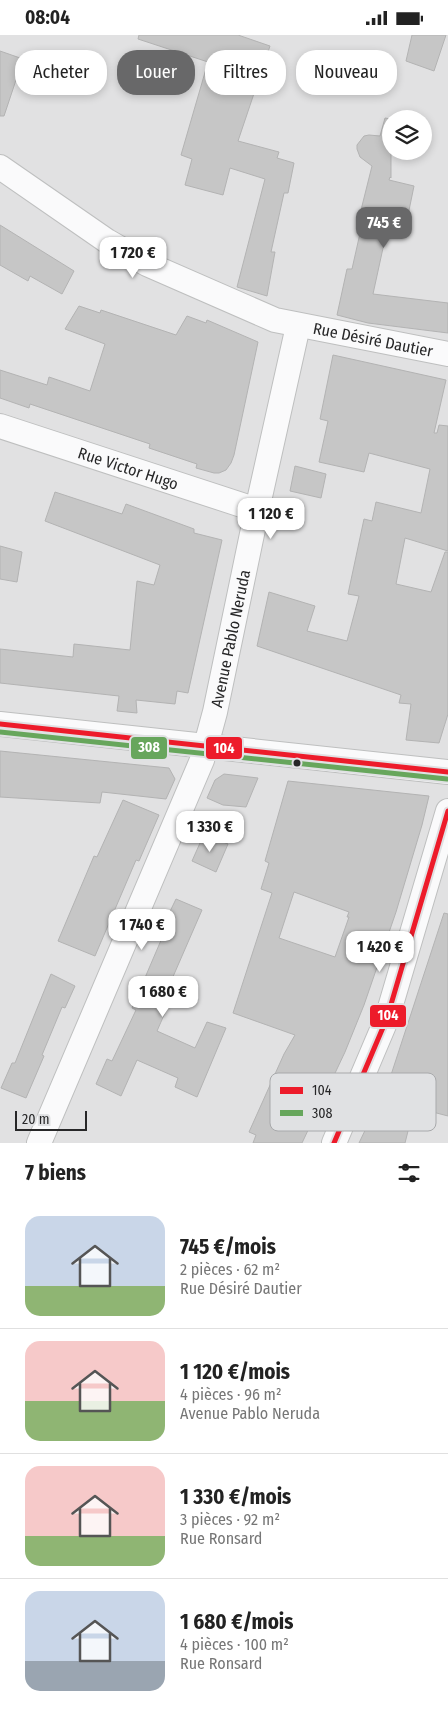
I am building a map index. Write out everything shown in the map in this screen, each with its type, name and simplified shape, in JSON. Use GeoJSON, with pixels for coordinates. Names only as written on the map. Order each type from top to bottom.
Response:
{"type":"FeatureCollection","features":[{"type":"Feature","properties":{"kind":"street","name":"Rue Désiré Dautier"},"geometry":{"type":"LineString","coordinates":[[0,167],[107,241],[147,265],[275,320],[448,354]]}},
{"type":"Feature","properties":{"kind":"street","name":"Avenue Pablo Neruda"},"geometry":{"type":"LineString","coordinates":[[39,1143],[199,770],[207,745],[298,326]]}},
{"type":"Feature","properties":{"kind":"street","name":"Rue Victor Hugo"},"geometry":{"type":"LineString","coordinates":[[0,426],[257,511]]}},
{"type":"Feature","properties":{"kind":"street"},"geometry":{"type":"LineString","coordinates":[[0,724],[448,772]]}},
{"type":"Feature","properties":{"kind":"street"},"geometry":{"type":"LineString","coordinates":[[364,1073],[387,1018],[448,811]]}},
{"type":"Feature","properties":{"kind":"street"},"geometry":{"type":"LineString","coordinates":[[334,1143],[339,1131]]}},
{"type":"Feature","properties":{"kind":"building"},"geometry":{"type":"Polygon","coordinates":[[[139,35],[238,35],[270,46],[269,50],[205,50],[205,61],[195,58],[195,50],[171,50],[138,39],[139,35]]]}},
{"type":"Feature","properties":{"kind":"building"},"geometry":{"type":"Polygon","coordinates":[[[412,35],[446,35],[434,71],[406,61],[412,35]]]}},
{"type":"Feature","properties":{"kind":"building"},"geometry":{"type":"Polygon","coordinates":[[[0,51],[15,56],[15,83],[4,116],[0,116],[0,51]]]}},
{"type":"Feature","properties":{"kind":"building"},"geometry":{"type":"Polygon","coordinates":[[[205,72],[205,95],[253,95],[238,141],[279,152],[277,158],[294,163],[288,193],[284,193],[271,252],[275,252],[267,296],[237,287],[265,179],[230,168],[223,195],[185,185],[192,159],[181,155],[205,72]]]}},
{"type":"Feature","properties":{"kind":"building"},"geometry":{"type":"Polygon","coordinates":[[[382,129],[382,160],[391,160],[391,178],[389,180],[414,186],[407,220],[390,216],[373,294],[448,303],[448,333],[368,323],[337,315],[347,269],[352,269],[365,211],[361,210],[372,166],[360,157],[357,145],[364,136],[380,136],[382,129]]]}},
{"type":"Feature","properties":{"kind":"building"},"geometry":{"type":"Polygon","coordinates":[[[0,225],[74,271],[62,294],[30,276],[28,281],[0,265],[0,225]]]}},
{"type":"Feature","properties":{"kind":"building"},"geometry":{"type":"Polygon","coordinates":[[[79,306],[100,313],[101,310],[176,335],[187,316],[206,323],[207,320],[258,342],[234,455],[226,470],[214,473],[196,468],[197,464],[149,448],[150,444],[30,404],[29,408],[0,398],[0,370],[47,385],[49,377],[90,391],[105,344],[65,329],[79,306]]]}},
{"type":"Feature","properties":{"kind":"building"},"geometry":{"type":"Polygon","coordinates":[[[333,355],[446,380],[434,433],[437,433],[439,425],[448,426],[448,551],[405,538],[396,584],[431,592],[445,552],[448,552],[448,714],[439,743],[406,740],[411,704],[399,703],[401,695],[257,646],[269,592],[315,606],[307,631],[347,641],[359,596],[348,594],[364,519],[372,521],[376,502],[421,513],[430,469],[369,453],[364,472],[319,462],[328,421],[320,419],[333,355]]]}},
{"type":"Feature","properties":{"kind":"building"},"geometry":{"type":"Polygon","coordinates":[[[295,466],[326,474],[321,498],[290,491],[295,466]]]}},
{"type":"Feature","properties":{"kind":"building"},"geometry":{"type":"Polygon","coordinates":[[[55,492],[122,514],[126,504],[194,529],[194,533],[222,540],[188,693],[177,691],[175,704],[136,700],[137,713],[117,711],[119,696],[0,683],[0,649],[73,657],[74,644],[130,650],[137,581],[154,585],[160,565],[45,521],[55,492]]]}},
{"type":"Feature","properties":{"kind":"building"},"geometry":{"type":"Polygon","coordinates":[[[0,546],[22,552],[17,582],[0,579],[0,546]]]}},
{"type":"Feature","properties":{"kind":"building"},"geometry":{"type":"Polygon","coordinates":[[[0,751],[169,768],[175,779],[166,799],[102,792],[100,803],[0,797],[0,751]]]}},
{"type":"Feature","properties":{"kind":"building"},"geometry":{"type":"Polygon","coordinates":[[[224,774],[258,778],[246,807],[223,805],[207,798],[215,780],[224,774]]]}},
{"type":"Feature","properties":{"kind":"building"},"geometry":{"type":"Polygon","coordinates":[[[288,781],[429,796],[396,912],[364,1005],[335,1073],[275,1073],[295,1035],[233,1013],[272,893],[261,889],[269,863],[265,861],[288,781]],[[294,892],[279,938],[335,957],[349,917],[347,917],[349,912],[294,892]]]}},
{"type":"Feature","properties":{"kind":"building"},"geometry":{"type":"Polygon","coordinates":[[[123,800],[159,815],[139,861],[136,860],[95,956],[58,941],[94,856],[97,857],[123,800]]]}},
{"type":"Feature","properties":{"kind":"building"},"geometry":{"type":"Polygon","coordinates":[[[204,834],[228,844],[216,872],[192,861],[204,834]]]}},
{"type":"Feature","properties":{"kind":"building"},"geometry":{"type":"Polygon","coordinates":[[[176,899],[202,910],[172,979],[179,981],[157,1031],[195,1048],[207,1022],[226,1028],[197,1097],[175,1087],[178,1078],[137,1060],[121,1096],[96,1084],[107,1059],[112,1061],[136,1010],[132,1008],[162,938],[160,937],[163,926],[176,899]]]}},
{"type":"Feature","properties":{"kind":"building"},"geometry":{"type":"Polygon","coordinates":[[[444,913],[448,914],[448,1116],[436,1113],[436,1073],[392,1073],[444,913]]]}},
{"type":"Feature","properties":{"kind":"building"},"geometry":{"type":"Polygon","coordinates":[[[51,974],[75,986],[65,1008],[62,1007],[26,1098],[1,1088],[12,1063],[15,1063],[51,974]]]}},
{"type":"Feature","properties":{"kind":"building"},"geometry":{"type":"Polygon","coordinates":[[[270,1085],[270,1131],[308,1131],[302,1143],[253,1143],[256,1135],[249,1132],[270,1085]]]}},
{"type":"Feature","properties":{"kind":"building"},"geometry":{"type":"Polygon","coordinates":[[[365,1131],[408,1131],[405,1143],[359,1143],[365,1131]]]}},
{"type":"Feature","properties":{"kind":"transit line","name":"104"},"geometry":{"type":"LineString","coordinates":[[0,724],[448,772]]}},
{"type":"Feature","properties":{"kind":"transit line","name":"308"},"geometry":{"type":"LineString","coordinates":[[0,732],[447,779]]}},
{"type":"Feature","properties":{"kind":"transit line","name":"104"},"geometry":{"type":"LineString","coordinates":[[364,1073],[387,1018],[448,811]]}},
{"type":"Feature","properties":{"kind":"transit line","name":"104"},"geometry":{"type":"LineString","coordinates":[[334,1143],[339,1131]]}}]}
